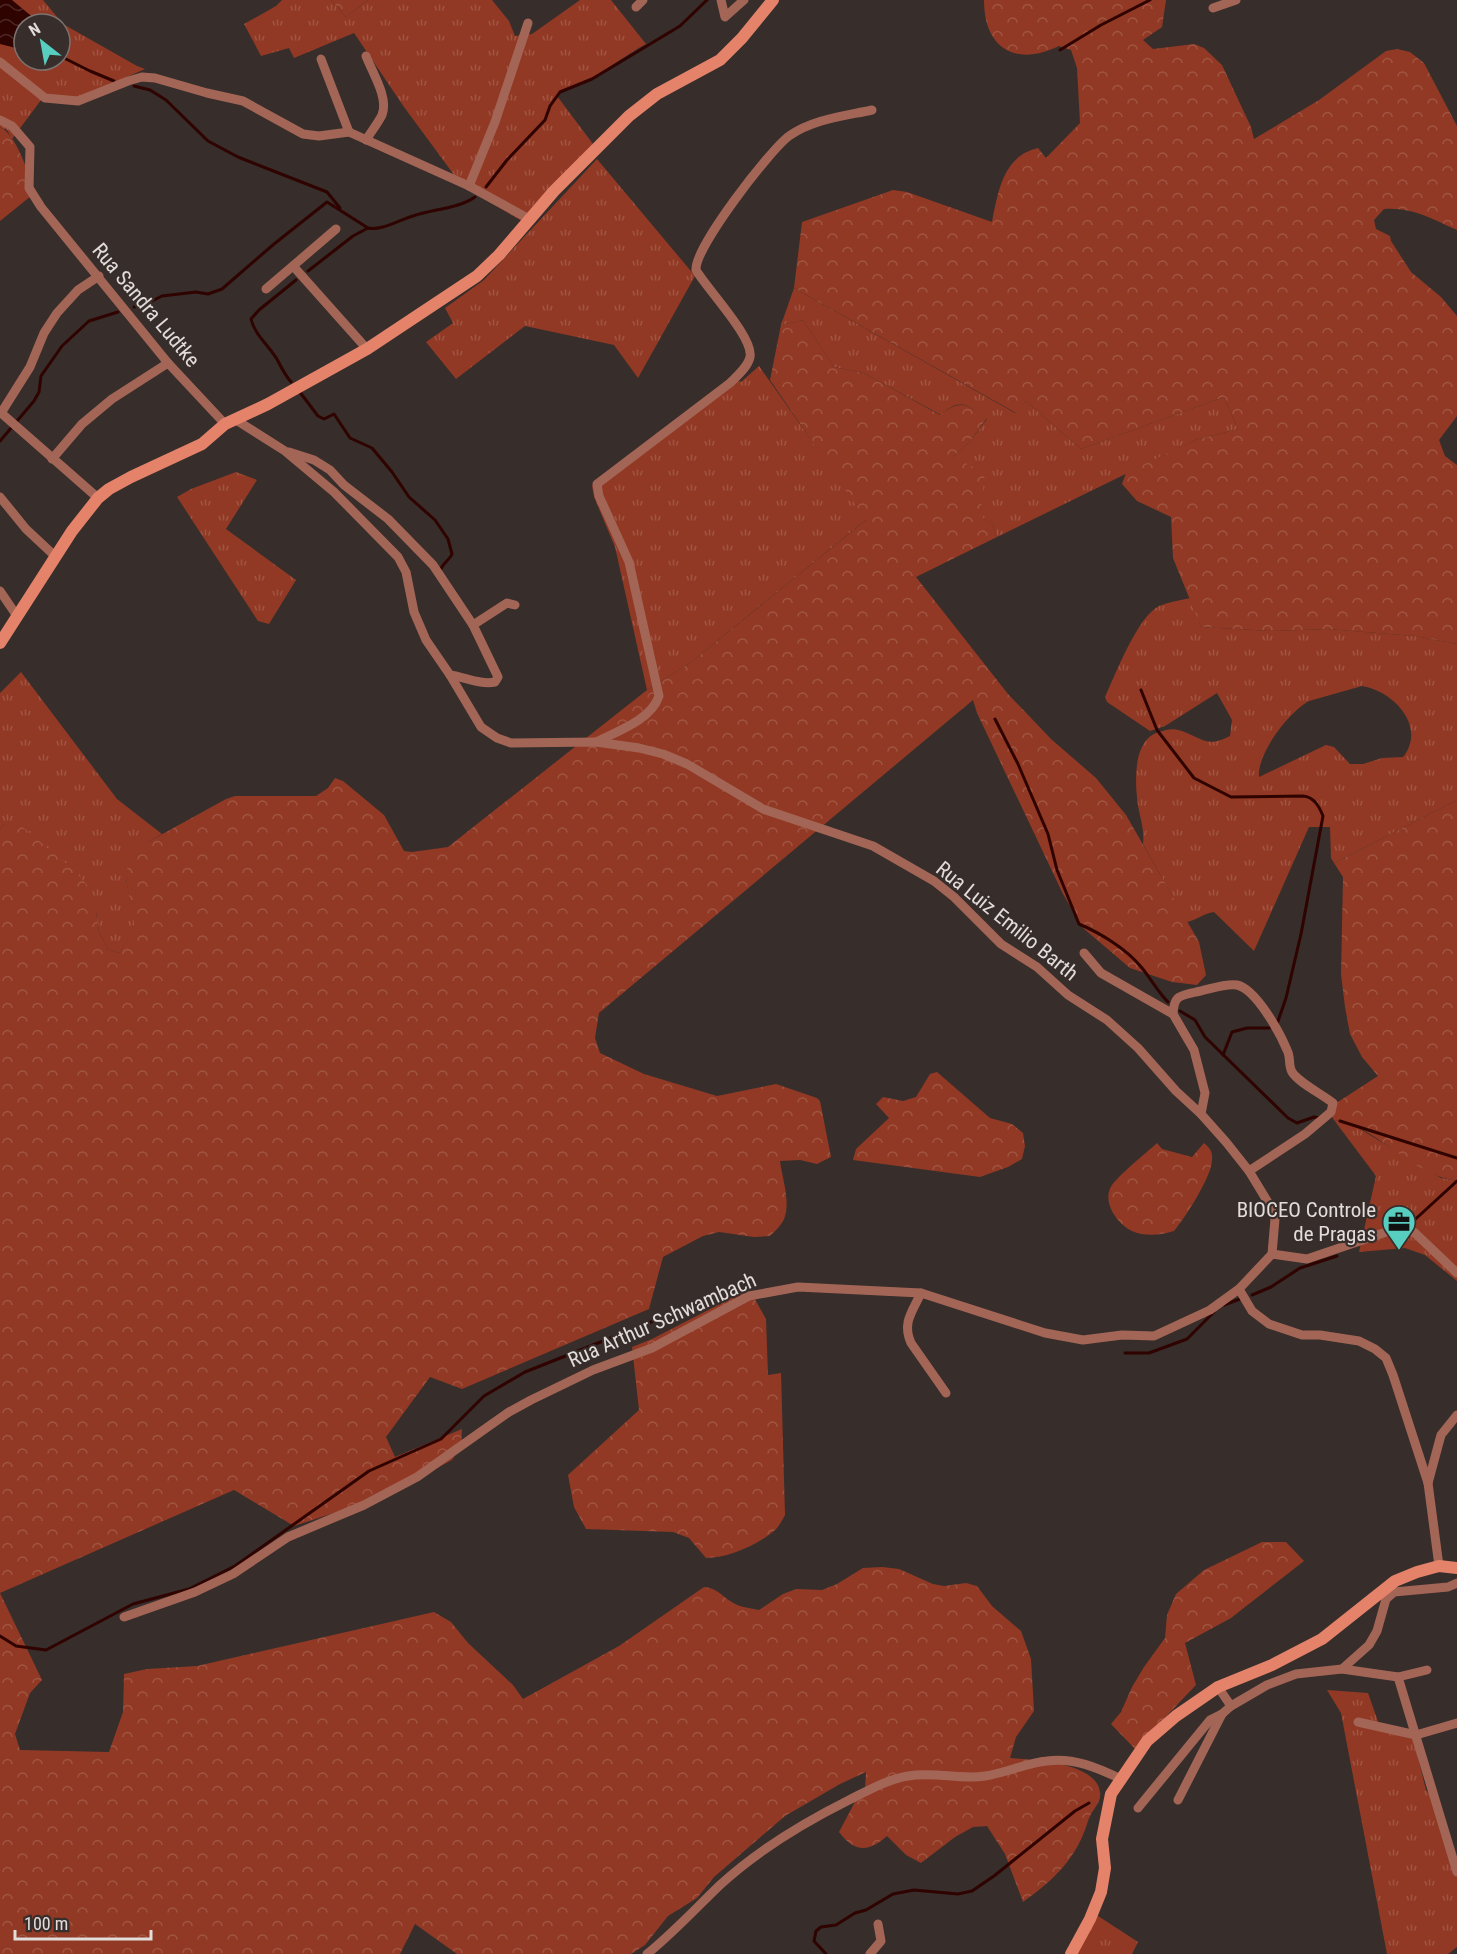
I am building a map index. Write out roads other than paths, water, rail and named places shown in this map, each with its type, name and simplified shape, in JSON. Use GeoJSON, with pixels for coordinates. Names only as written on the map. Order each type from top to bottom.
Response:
{"type":"FeatureCollection","features":[{"type":"Feature","properties":{"kind":"street"},"geometry":{"type":"LineString","coordinates":[[721,0],[725,17],[744,0]]}},
{"type":"Feature","properties":{"kind":"street"},"geometry":{"type":"LineString","coordinates":[[0,643],[98,498],[131,477],[202,444],[231,422],[367,349],[417,318],[477,276],[531,220],[554,191],[629,116],[657,94],[720,60],[742,38],[773,0]]}},
{"type":"Feature","properties":{"kind":"street"},"geometry":{"type":"LineString","coordinates":[[1213,8],[1236,0]]}},
{"type":"Feature","properties":{"kind":"street"},"geometry":{"type":"LineString","coordinates":[[469,186],[495,122],[528,23]]}},
{"type":"Feature","properties":{"kind":"street"},"geometry":{"type":"LineString","coordinates":[[366,56],[380,90],[384,108],[366,140]]}},
{"type":"Feature","properties":{"kind":"street"},"geometry":{"type":"LineString","coordinates":[[321,59],[349,132]]}},
{"type":"Feature","properties":{"kind":"street"},"geometry":{"type":"LineString","coordinates":[[0,62],[45,98],[78,102],[128,81],[142,77],[154,78],[243,101],[303,134],[325,136],[349,132],[469,186],[531,220]]}},
{"type":"Feature","properties":{"kind":"street"},"geometry":{"type":"LineString","coordinates":[[596,742],[647,714],[656,706],[659,696],[629,562],[599,496],[597,484],[730,383],[741,372],[750,357],[750,348],[739,328],[696,270],[698,258],[763,163],[791,135],[829,119],[872,110]]}},
{"type":"Feature","properties":{"kind":"street","name":"Rua Sandra Ludtke"},"geometry":{"type":"LineString","coordinates":[[0,120],[12,126],[30,147],[29,188],[41,207],[168,363],[231,422]]}},
{"type":"Feature","properties":{"kind":"street"},"geometry":{"type":"LineString","coordinates":[[266,289],[336,229]]}},
{"type":"Feature","properties":{"kind":"street"},"geometry":{"type":"LineString","coordinates":[[294,267],[367,349]]}},
{"type":"Feature","properties":{"kind":"street"},"geometry":{"type":"LineString","coordinates":[[98,498],[0,412],[30,367],[44,333],[57,313],[78,290],[99,276]]}},
{"type":"Feature","properties":{"kind":"street"},"geometry":{"type":"LineString","coordinates":[[52,459],[82,424],[112,399],[168,363]]}},
{"type":"Feature","properties":{"kind":"street","name":"Rua Luiz Emilio Barth"},"geometry":{"type":"LineString","coordinates":[[231,422],[285,451],[334,492],[398,557],[406,572],[420,629],[481,727],[497,738],[510,743],[596,742],[663,754],[687,764],[762,809],[873,846],[934,881],[954,897],[1001,944],[1037,967],[1068,994],[1107,1020],[1138,1048],[1176,1091],[1201,1114]]}},
{"type":"Feature","properties":{"kind":"street"},"geometry":{"type":"LineString","coordinates":[[285,451],[314,460],[330,470],[344,485],[388,519],[433,565],[473,626],[498,677],[495,682],[483,683],[450,675]]}},
{"type":"Feature","properties":{"kind":"street"},"geometry":{"type":"LineString","coordinates":[[0,497],[26,529],[56,557]]}},
{"type":"Feature","properties":{"kind":"street"},"geometry":{"type":"LineString","coordinates":[[0,591],[17,616]]}},
{"type":"Feature","properties":{"kind":"street"},"geometry":{"type":"LineString","coordinates":[[473,626],[507,603],[515,605]]}},
{"type":"Feature","properties":{"kind":"street"},"geometry":{"type":"LineString","coordinates":[[1084,953],[1101,973],[1173,1014],[1194,1050],[1205,1093],[1201,1114],[1249,1171],[1269,1204],[1275,1219],[1272,1254],[1307,1259],[1374,1234],[1398,1228],[1408,1229],[1457,1273]]}},
{"type":"Feature","properties":{"kind":"street"},"geometry":{"type":"LineString","coordinates":[[1173,1014],[1173,1004],[1180,996],[1225,986],[1236,985],[1244,988],[1260,1004],[1289,1052],[1292,1072],[1333,1103],[1331,1112],[1305,1134],[1249,1171]]}},
{"type":"Feature","properties":{"kind":"street","name":"Rua Arthur Schwambach"},"geometry":{"type":"LineString","coordinates":[[124,1617],[195,1592],[234,1574],[288,1537],[364,1505],[417,1477],[509,1412],[593,1370],[652,1348],[749,1296],[798,1287],[921,1293],[1045,1333],[1083,1340],[1122,1335],[1155,1336],[1210,1310],[1239,1289],[1272,1254]]}},
{"type":"Feature","properties":{"kind":"street"},"geometry":{"type":"LineString","coordinates":[[1239,1289],[1252,1311],[1269,1324],[1302,1335],[1320,1335],[1359,1341],[1375,1348],[1386,1358],[1428,1483],[1439,1566]]}},
{"type":"Feature","properties":{"kind":"street"},"geometry":{"type":"LineString","coordinates":[[921,1293],[906,1324],[907,1334],[946,1393]]}},
{"type":"Feature","properties":{"kind":"street"},"geometry":{"type":"LineString","coordinates":[[1428,1483],[1441,1435],[1457,1415]]}},
{"type":"Feature","properties":{"kind":"street"},"geometry":{"type":"LineString","coordinates":[[1071,1954],[1090,1919],[1101,1892],[1105,1868],[1102,1839],[1112,1794],[1148,1741],[1176,1716],[1218,1687],[1272,1665],[1322,1639],[1395,1581],[1439,1566],[1457,1568]]}},
{"type":"Feature","properties":{"kind":"street"},"geometry":{"type":"LineString","coordinates":[[1342,1669],[1369,1645],[1377,1631],[1386,1599],[1395,1592],[1448,1587],[1457,1583]]}},
{"type":"Feature","properties":{"kind":"street"},"geometry":{"type":"LineString","coordinates":[[1138,1808],[1210,1720],[1267,1685],[1296,1674],[1342,1669],[1398,1677],[1427,1670]]}},
{"type":"Feature","properties":{"kind":"street"},"geometry":{"type":"LineString","coordinates":[[1398,1677],[1457,1872]]}},
{"type":"Feature","properties":{"kind":"street"},"geometry":{"type":"LineString","coordinates":[[1218,1687],[1231,1706]]}},
{"type":"Feature","properties":{"kind":"street"},"geometry":{"type":"LineString","coordinates":[[1179,1800],[1222,1714]]}},
{"type":"Feature","properties":{"kind":"street"},"geometry":{"type":"LineString","coordinates":[[1358,1722],[1416,1735],[1457,1724]]}},
{"type":"Feature","properties":{"kind":"street"},"geometry":{"type":"LineString","coordinates":[[647,1954],[667,1938],[721,1885],[777,1840],[874,1787],[908,1776],[947,1774],[970,1778],[997,1774],[1048,1760],[1071,1761],[1097,1767],[1121,1779]]}},
{"type":"Feature","properties":{"kind":"street"},"geometry":{"type":"LineString","coordinates":[[870,1954],[881,1941],[878,1923]]}},
{"type":"Feature","properties":{"kind":"water"},"geometry":{"type":"Polygon","coordinates":[[[0,0],[12,0],[26,12],[12,12],[12,47],[0,44],[0,0]]]}},
{"type":"Feature","properties":{"kind":"waterway"},"geometry":{"type":"LineString","coordinates":[[486,187],[507,160],[545,120],[550,106],[560,92],[592,79],[680,26],[707,0]]}},
{"type":"Feature","properties":{"kind":"waterway"},"geometry":{"type":"LineString","coordinates":[[1060,50],[1101,25],[1150,0]]}},
{"type":"Feature","properties":{"kind":"waterway"},"geometry":{"type":"LineString","coordinates":[[72,62],[114,81]]}},
{"type":"Feature","properties":{"kind":"waterway"},"geometry":{"type":"LineString","coordinates":[[134,86],[150,90],[166,100],[208,141],[238,157],[327,192],[340,208]]}},
{"type":"Feature","properties":{"kind":"waterway"},"geometry":{"type":"LineString","coordinates":[[308,271],[353,236],[368,228],[384,227],[420,214],[461,204],[475,197]]}},
{"type":"Feature","properties":{"kind":"waterway"},"geometry":{"type":"LineString","coordinates":[[134,307],[162,296],[196,292],[208,294],[222,289],[327,202],[368,228]]}},
{"type":"Feature","properties":{"kind":"waterway"},"geometry":{"type":"LineString","coordinates":[[291,382],[256,331],[251,319],[296,280]]}},
{"type":"Feature","properties":{"kind":"waterway"},"geometry":{"type":"LineString","coordinates":[[0,441],[34,401],[39,392],[41,376],[62,346],[89,321],[118,312]]}},
{"type":"Feature","properties":{"kind":"waterway"},"geometry":{"type":"LineString","coordinates":[[299,391],[318,416],[324,419],[334,414],[350,438],[372,448],[409,497],[435,520],[448,539],[452,554],[440,572]]}},
{"type":"Feature","properties":{"kind":"waterway"},"geometry":{"type":"LineString","coordinates":[[1141,690],[1157,730],[1194,778],[1231,797],[1307,797],[1316,803],[1323,816],[1301,934],[1286,998],[1277,1024]]}},
{"type":"Feature","properties":{"kind":"waterway"},"geometry":{"type":"LineString","coordinates":[[995,719],[1018,764],[1048,834],[1057,870],[1079,924],[1129,954],[1168,1002]]}},
{"type":"Feature","properties":{"kind":"waterway"},"geometry":{"type":"LineString","coordinates":[[1180,1011],[1195,1020],[1205,1037],[1288,1118],[1297,1123],[1314,1117],[1321,1118]]}},
{"type":"Feature","properties":{"kind":"waterway"},"geometry":{"type":"LineString","coordinates":[[1223,1055],[1232,1032],[1247,1028],[1269,1028]]}},
{"type":"Feature","properties":{"kind":"waterway"},"geometry":{"type":"LineString","coordinates":[[1340,1121],[1457,1158]]}},
{"type":"Feature","properties":{"kind":"waterway"},"geometry":{"type":"LineString","coordinates":[[1409,1225],[1457,1181]]}},
{"type":"Feature","properties":{"kind":"waterway"},"geometry":{"type":"LineString","coordinates":[[1252,1295],[1271,1287],[1300,1268],[1337,1256]]}},
{"type":"Feature","properties":{"kind":"waterway"},"geometry":{"type":"LineString","coordinates":[[1224,1305],[1240,1299]]}},
{"type":"Feature","properties":{"kind":"waterway"},"geometry":{"type":"LineString","coordinates":[[1125,1353],[1149,1353],[1187,1339],[1214,1312]]}},
{"type":"Feature","properties":{"kind":"waterway"},"geometry":{"type":"LineString","coordinates":[[0,1636],[16,1646],[46,1650],[133,1604],[189,1589],[235,1566],[369,1471],[441,1439],[484,1396],[525,1372],[661,1318]]}},
{"type":"Feature","properties":{"kind":"waterway"},"geometry":{"type":"LineString","coordinates":[[826,1954],[814,1941],[816,1931],[821,1927],[836,1925],[893,1894],[914,1890],[958,1894],[972,1891],[1075,1811],[1089,1803]]}},
{"type":"Feature","properties":{"kind":"place","name":"BIOCEO Controle de Pragas"},"geometry":{"type":"Point","coordinates":[1399,1251]}}]}
